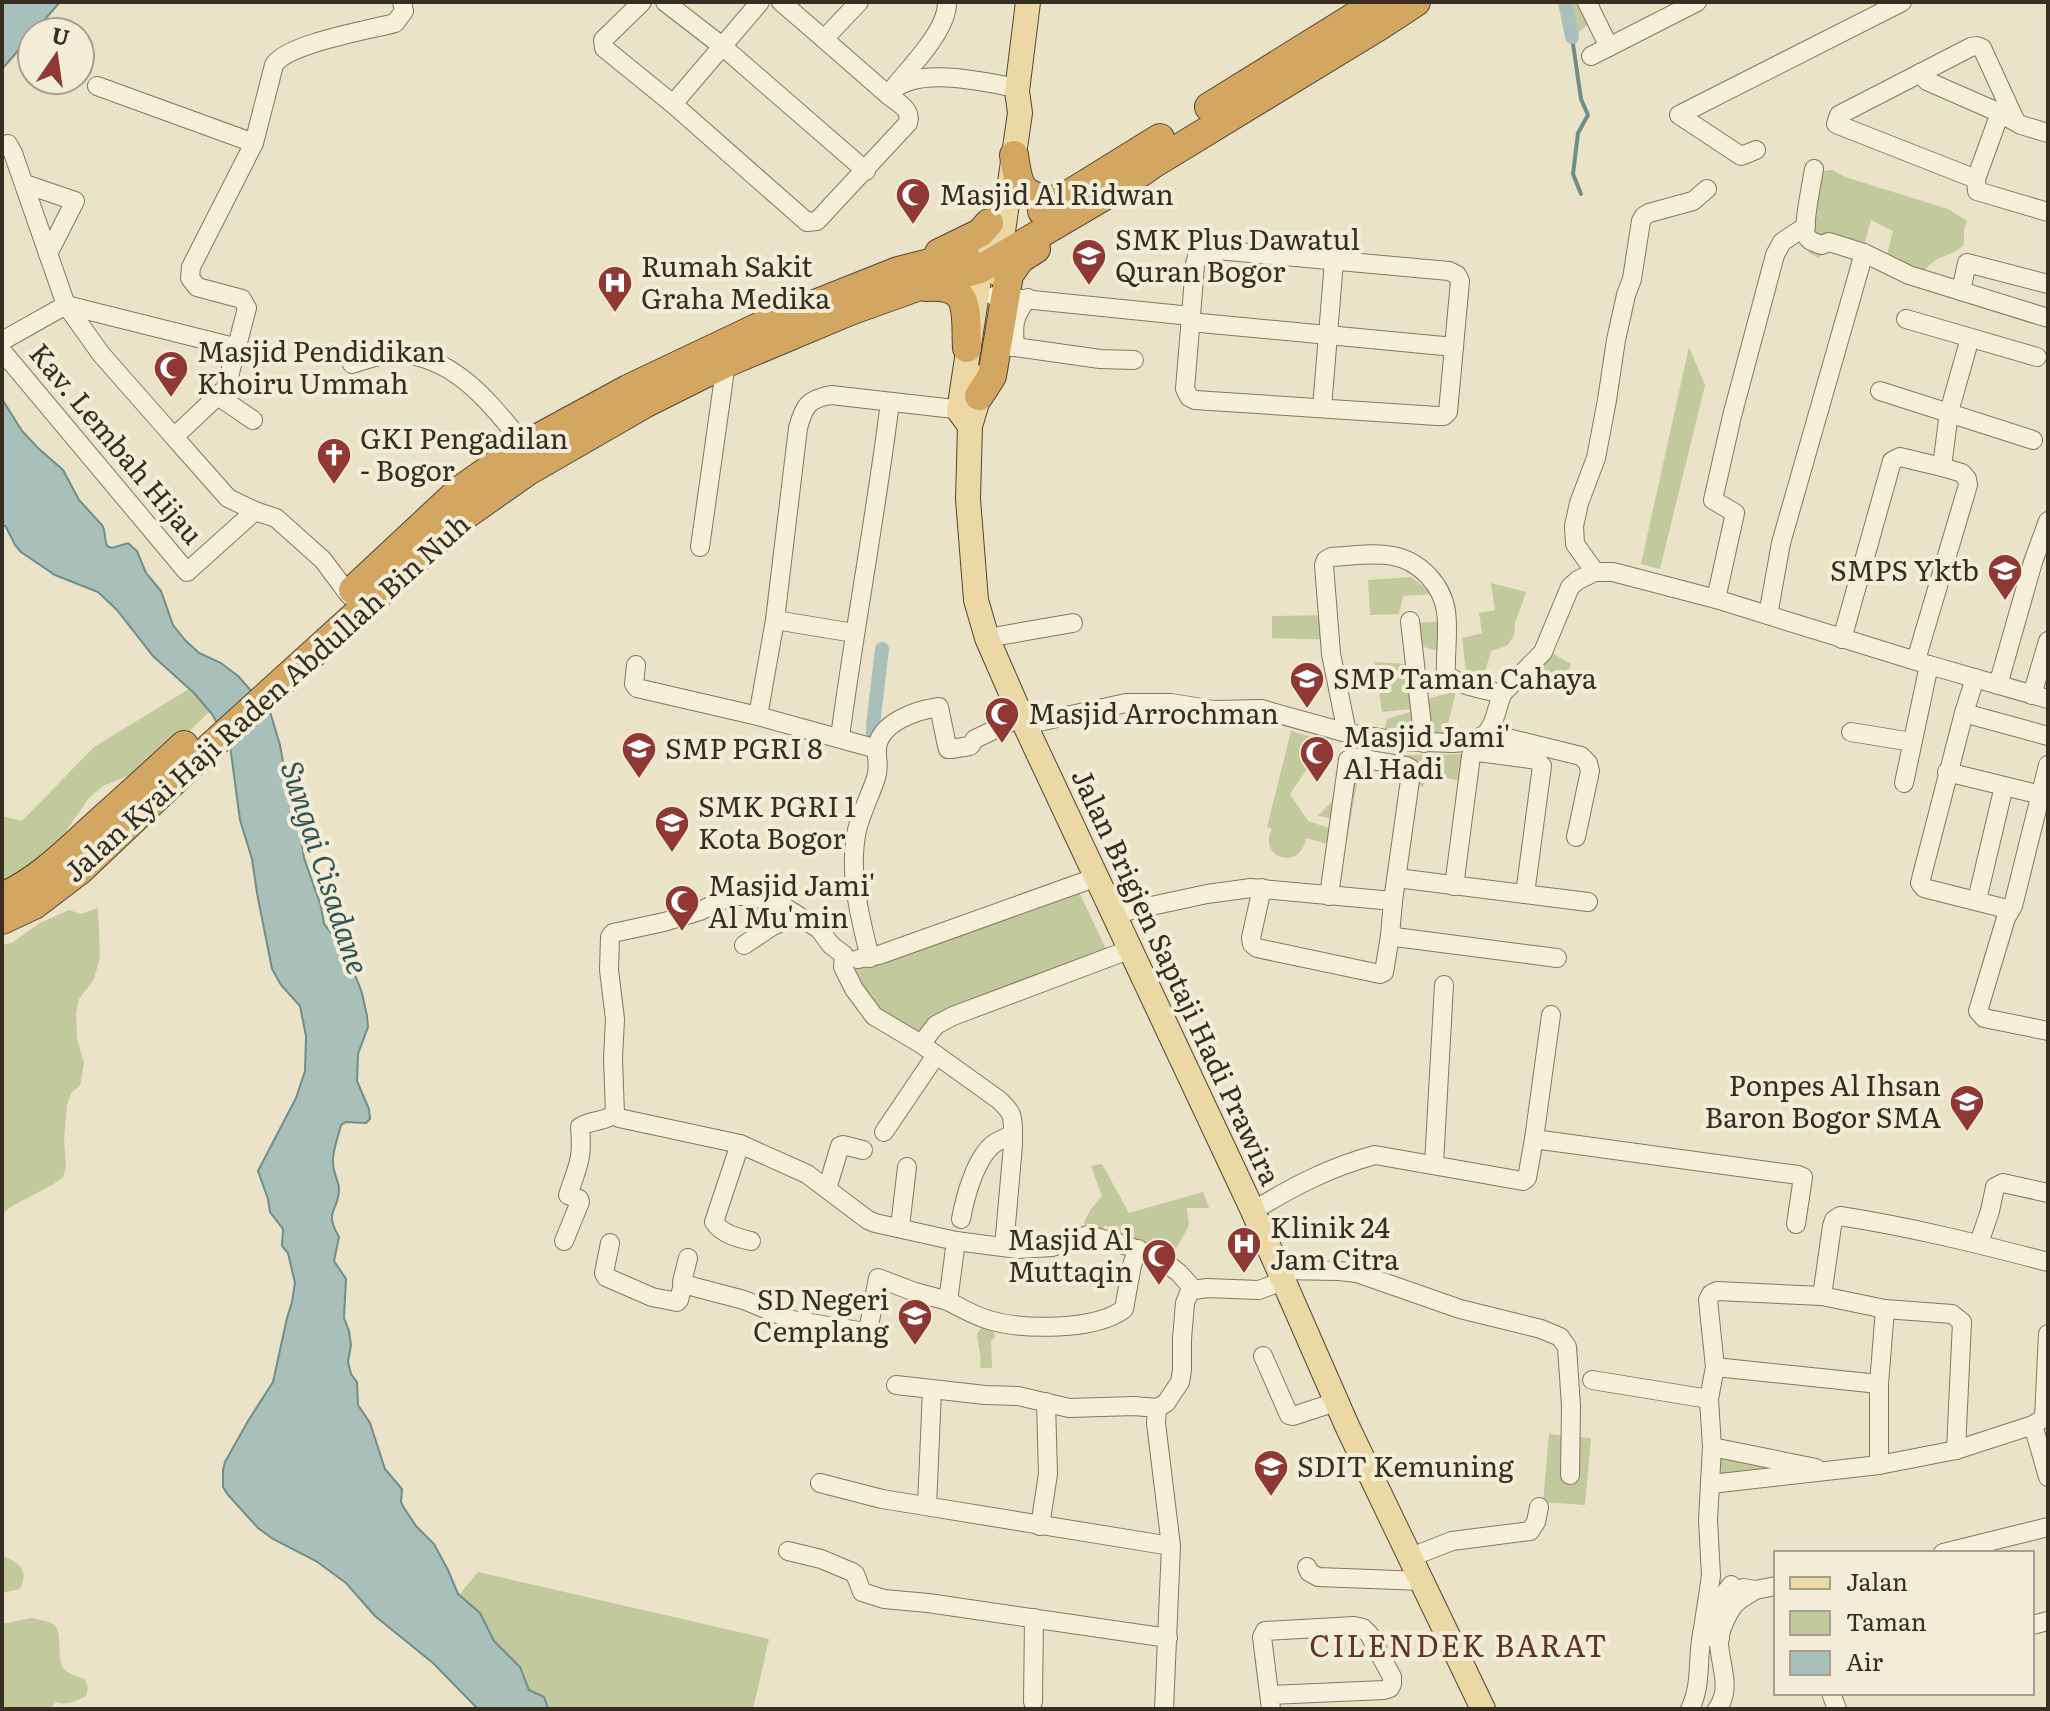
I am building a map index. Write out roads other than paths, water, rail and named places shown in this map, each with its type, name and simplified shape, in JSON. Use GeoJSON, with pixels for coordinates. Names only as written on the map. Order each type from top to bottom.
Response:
{"type":"FeatureCollection","features":[{"type":"Feature","properties":{"kind":"highway","name":"Jalan Kyai Haji Raden Abdullah Bin Nuh"},"geometry":{"type":"LineString","coordinates":[[991,247],[1344,11],[1378,2]]}},
{"type":"Feature","properties":{"kind":"highway","name":"Jalan Kyai Haji Raden Abdullah Bin Nuh"},"geometry":{"type":"LineString","coordinates":[[351,606],[460,490],[525,446],[628,389],[991,247],[1123,185],[1416,2]]}},
{"type":"Feature","properties":{"kind":"highway"},"geometry":{"type":"LineString","coordinates":[[1014,155],[1021,188],[1031,195],[1057,201]]}},
{"type":"Feature","properties":{"kind":"highway"},"geometry":{"type":"LineString","coordinates":[[971,411],[1006,347],[1009,275],[1012,268],[1020,259],[1095,210],[1123,185]]}},
{"type":"Feature","properties":{"kind":"highway"},"geometry":{"type":"LineString","coordinates":[[908,279],[980,233],[991,247]]}},
{"type":"Feature","properties":{"kind":"highway"},"geometry":{"type":"LineString","coordinates":[[908,279],[959,293],[965,304],[967,348]]}},
{"type":"Feature","properties":{"kind":"highway","name":"Jalan Kyai Haji Raden Abdullah Bin Nuh"},"geometry":{"type":"LineString","coordinates":[[2,920],[34,905],[71,863],[351,606],[467,514],[528,471],[646,403],[726,363],[766,335]]}},
{"type":"Feature","properties":{"kind":"highway","name":"Jalan Kyai Haji Raden Abdullah Bin Nuh"},"geometry":{"type":"LineString","coordinates":[[2,897],[71,863]]}},
{"type":"Feature","properties":{"kind":"main road"},"geometry":{"type":"LineString","coordinates":[[971,411],[967,348],[1014,155],[1020,113],[1017,89],[1028,2]]}},
{"type":"Feature","properties":{"kind":"main road"},"geometry":{"type":"LineString","coordinates":[[971,411],[1009,297],[991,247],[1006,112],[1017,89]]}},
{"type":"Feature","properties":{"kind":"main road","name":"Jalan Brigjen Saptaji Hadi Prawira"},"geometry":{"type":"LineString","coordinates":[[971,411],[968,499],[976,600],[987,638],[1253,1211],[1336,1402],[1483,1709]]}},
{"type":"Feature","properties":{"kind":"street"},"geometry":{"type":"LineString","coordinates":[[97,86],[254,143],[278,58],[307,45],[395,23],[404,11],[402,2]]}},
{"type":"Feature","properties":{"kind":"street"},"geometry":{"type":"LineString","coordinates":[[642,2],[603,40],[604,48],[807,222],[817,221],[866,171],[910,117],[892,91],[781,2]]}},
{"type":"Feature","properties":{"kind":"street"},"geometry":{"type":"LineString","coordinates":[[665,2],[722,46],[866,171]]}},
{"type":"Feature","properties":{"kind":"street"},"geometry":{"type":"LineString","coordinates":[[673,104],[760,2]]}},
{"type":"Feature","properties":{"kind":"street"},"geometry":{"type":"LineString","coordinates":[[824,39],[859,2]]}},
{"type":"Feature","properties":{"kind":"street"},"geometry":{"type":"LineString","coordinates":[[892,91],[934,36],[947,12],[947,2]]}},
{"type":"Feature","properties":{"kind":"street"},"geometry":{"type":"LineString","coordinates":[[1587,2],[1609,47]]}},
{"type":"Feature","properties":{"kind":"street"},"geometry":{"type":"LineString","coordinates":[[1591,56],[1697,2]]}},
{"type":"Feature","properties":{"kind":"street"},"geometry":{"type":"LineString","coordinates":[[1756,150],[1741,156],[1679,115],[1902,2]]}},
{"type":"Feature","properties":{"kind":"street"},"geometry":{"type":"LineString","coordinates":[[1976,179],[1836,124],[1839,115],[1971,47],[1982,48],[2008,118],[1976,179],[1977,191],[2048,212]]}},
{"type":"Feature","properties":{"kind":"street"},"geometry":{"type":"LineString","coordinates":[[1920,73],[1927,81],[2048,133]]}},
{"type":"Feature","properties":{"kind":"street"},"geometry":{"type":"LineString","coordinates":[[892,91],[918,79],[957,78],[1017,89]]}},
{"type":"Feature","properties":{"kind":"street","name":"Kav. Lembah Hijau"},"geometry":{"type":"LineString","coordinates":[[174,437],[226,388],[238,348],[247,308],[242,299],[197,287],[190,278],[191,267],[254,143]]}},
{"type":"Feature","properties":{"kind":"street","name":"Kav. Lembah Hijau"},"geometry":{"type":"LineString","coordinates":[[2,146],[8,144],[13,153],[66,305],[101,354],[228,498],[276,518],[323,560],[351,606]]}},
{"type":"Feature","properties":{"kind":"street"},"geometry":{"type":"LineString","coordinates":[[1814,169],[1806,226],[1806,236],[1811,241],[1822,245],[1829,242],[1864,253],[1909,275],[2048,318]]}},
{"type":"Feature","properties":{"kind":"street"},"geometry":{"type":"LineString","coordinates":[[25,184],[75,201],[48,254]]}},
{"type":"Feature","properties":{"kind":"street"},"geometry":{"type":"LineString","coordinates":[[1595,572],[1575,544],[1574,526],[1596,458],[1641,221],[1649,213],[1693,201],[1707,189]]}},
{"type":"Feature","properties":{"kind":"street"},"geometry":{"type":"LineString","coordinates":[[1716,599],[1735,513],[1715,502],[1713,496],[1732,416],[1775,255],[1782,242],[1806,226]]}},
{"type":"Feature","properties":{"kind":"street"},"geometry":{"type":"LineString","coordinates":[[1206,249],[1449,271],[1457,275],[1460,281],[1447,415],[1195,400],[1186,393],[1185,383],[1191,319],[1195,264],[1198,253],[1206,249]]}},
{"type":"Feature","properties":{"kind":"street"},"geometry":{"type":"LineString","coordinates":[[1768,615],[1781,543],[1864,253]]}},
{"type":"Feature","properties":{"kind":"street"},"geometry":{"type":"LineString","coordinates":[[1322,408],[1334,261]]}},
{"type":"Feature","properties":{"kind":"street"},"geometry":{"type":"LineString","coordinates":[[1961,291],[1967,263],[2048,284]]}},
{"type":"Feature","properties":{"kind":"street"},"geometry":{"type":"LineString","coordinates":[[1009,297],[1454,347]]}},
{"type":"Feature","properties":{"kind":"street","name":"Kav. Lembah Hijau"},"geometry":{"type":"LineString","coordinates":[[2,341],[66,305],[238,348]]}},
{"type":"Feature","properties":{"kind":"street"},"geometry":{"type":"LineString","coordinates":[[1906,319],[2037,357]]}},
{"type":"Feature","properties":{"kind":"street"},"geometry":{"type":"LineString","coordinates":[[1942,467],[1949,412],[1970,338]]}},
{"type":"Feature","properties":{"kind":"street"},"geometry":{"type":"LineString","coordinates":[[1006,347],[1100,359],[1134,360]]}},
{"type":"Feature","properties":{"kind":"street","name":"Kav. Lembah Hijau"},"geometry":{"type":"LineString","coordinates":[[2,351],[187,572],[255,511]]}},
{"type":"Feature","properties":{"kind":"street"},"geometry":{"type":"LineString","coordinates":[[352,364],[390,353],[418,355],[449,369],[486,399],[525,446]]}},
{"type":"Feature","properties":{"kind":"street"},"geometry":{"type":"LineString","coordinates":[[700,547],[726,363]]}},
{"type":"Feature","properties":{"kind":"street"},"geometry":{"type":"LineString","coordinates":[[1880,391],[2033,440]]}},
{"type":"Feature","properties":{"kind":"street"},"geometry":{"type":"LineString","coordinates":[[758,716],[775,620],[798,428],[804,408],[810,401],[831,395],[971,411]]}},
{"type":"Feature","properties":{"kind":"street"},"geometry":{"type":"LineString","coordinates":[[218,396],[253,420]]}},
{"type":"Feature","properties":{"kind":"street"},"geometry":{"type":"LineString","coordinates":[[840,737],[890,402]]}},
{"type":"Feature","properties":{"kind":"street"},"geometry":{"type":"LineString","coordinates":[[1842,639],[1892,461],[1900,457],[1962,473],[1968,485],[1922,663],[1904,783]]}},
{"type":"Feature","properties":{"kind":"street"},"geometry":{"type":"LineString","coordinates":[[1998,685],[2048,521]]}},
{"type":"Feature","properties":{"kind":"street"},"geometry":{"type":"LineString","coordinates":[[1347,733],[1331,654],[1324,565],[1331,557],[1392,556],[1410,563],[1431,578],[1437,584],[1446,610],[1446,674],[1470,686],[1502,694]]}},
{"type":"Feature","properties":{"kind":"street"},"geometry":{"type":"LineString","coordinates":[[874,748],[886,729],[918,712],[936,707],[941,711],[948,749],[970,746],[975,739],[1023,721],[1126,703],[1171,703],[1214,710],[1261,709],[1347,733],[1398,741],[1474,741],[1487,733],[1493,723],[1502,694],[1543,652],[1570,587],[1595,572],[1613,572],[1716,599],[2040,697],[2048,641]]}},
{"type":"Feature","properties":{"kind":"street"},"geometry":{"type":"LineString","coordinates":[[775,620],[854,633]]}},
{"type":"Feature","properties":{"kind":"street"},"geometry":{"type":"LineString","coordinates":[[1410,621],[1424,743]]}},
{"type":"Feature","properties":{"kind":"street"},"geometry":{"type":"LineString","coordinates":[[987,638],[1073,623]]}},
{"type":"Feature","properties":{"kind":"street"},"geometry":{"type":"LineString","coordinates":[[636,665],[635,687],[874,748]]}},
{"type":"Feature","properties":{"kind":"street"},"geometry":{"type":"LineString","coordinates":[[1975,678],[1947,772],[1920,883],[1924,888],[2003,908]]}},
{"type":"Feature","properties":{"kind":"street"},"geometry":{"type":"LineString","coordinates":[[1964,713],[2048,736]]}},
{"type":"Feature","properties":{"kind":"street"},"geometry":{"type":"LineString","coordinates":[[1851,732],[1912,742]]}},
{"type":"Feature","properties":{"kind":"street"},"geometry":{"type":"LineString","coordinates":[[1487,733],[1581,756],[1588,763],[1590,771],[1576,837]]}},
{"type":"Feature","properties":{"kind":"street"},"geometry":{"type":"LineString","coordinates":[[870,958],[853,863],[857,831],[877,773],[879,762],[874,748]]}},
{"type":"Feature","properties":{"kind":"street"},"geometry":{"type":"LineString","coordinates":[[1454,886],[1471,756],[1478,752],[1537,760],[1542,766],[1525,894]]}},
{"type":"Feature","properties":{"kind":"street"},"geometry":{"type":"LineString","coordinates":[[1262,888],[1251,938],[1257,948],[1380,974],[1384,972],[1410,768],[1350,758],[1329,896]]}},
{"type":"Feature","properties":{"kind":"street"},"geometry":{"type":"LineString","coordinates":[[2048,765],[2013,906],[2006,918],[1978,1011],[1984,1018],[2048,1031]]}},
{"type":"Feature","properties":{"kind":"street"},"geometry":{"type":"LineString","coordinates":[[1947,772],[2033,793]]}},
{"type":"Feature","properties":{"kind":"street"},"geometry":{"type":"LineString","coordinates":[[1977,900],[2004,786]]}},
{"type":"Feature","properties":{"kind":"street"},"geometry":{"type":"LineString","coordinates":[[1097,877],[870,958],[844,955],[831,945],[819,929],[783,906],[751,896],[731,896],[700,911],[613,933],[610,937],[609,970],[615,1019],[615,1114],[619,1118],[740,1144],[807,1174],[868,1220],[956,1241],[1004,1247],[1052,1247],[1088,1235],[1161,1259],[1194,1290]]}},
{"type":"Feature","properties":{"kind":"street"},"geometry":{"type":"LineString","coordinates":[[1397,878],[1588,902]]}},
{"type":"Feature","properties":{"kind":"street"},"geometry":{"type":"LineString","coordinates":[[1114,914],[1207,894],[1262,888],[1393,901]]}},
{"type":"Feature","properties":{"kind":"street"},"geometry":{"type":"LineString","coordinates":[[744,945],[796,915]]}},
{"type":"Feature","properties":{"kind":"street"},"geometry":{"type":"LineString","coordinates":[[1390,936],[1557,958]]}},
{"type":"Feature","properties":{"kind":"street"},"geometry":{"type":"LineString","coordinates":[[884,1132],[928,1049],[936,1025],[1131,949]]}},
{"type":"Feature","properties":{"kind":"street"},"geometry":{"type":"LineString","coordinates":[[844,955],[843,967],[854,989],[874,1016],[928,1049],[1010,1110],[1013,1145],[1004,1247]]}},
{"type":"Feature","properties":{"kind":"street"},"geometry":{"type":"LineString","coordinates":[[1434,1164],[1444,985]]}},
{"type":"Feature","properties":{"kind":"street"},"geometry":{"type":"LineString","coordinates":[[1253,1211],[1307,1179],[1375,1155],[1523,1181],[1527,1178],[1534,1139],[1551,1015]]}},
{"type":"Feature","properties":{"kind":"street"},"geometry":{"type":"LineString","coordinates":[[564,1241],[580,1202],[568,1195],[580,1164],[580,1127],[615,1114]]}},
{"type":"Feature","properties":{"kind":"street"},"geometry":{"type":"LineString","coordinates":[[961,1219],[967,1191],[983,1154],[993,1144],[1013,1134]]}},
{"type":"Feature","properties":{"kind":"street"},"geometry":{"type":"LineString","coordinates":[[1534,1139],[1798,1175],[1803,1177],[1796,1224]]}},
{"type":"Feature","properties":{"kind":"street"},"geometry":{"type":"LineString","coordinates":[[740,1144],[714,1222],[725,1232],[751,1241]]}},
{"type":"Feature","properties":{"kind":"street"},"geometry":{"type":"LineString","coordinates":[[827,1189],[840,1146],[863,1150]]}},
{"type":"Feature","properties":{"kind":"street"},"geometry":{"type":"LineString","coordinates":[[900,1227],[907,1167]]}},
{"type":"Feature","properties":{"kind":"street"},"geometry":{"type":"LineString","coordinates":[[1979,1243],[1995,1187],[2003,1183],[2048,1193]]}},
{"type":"Feature","properties":{"kind":"street"},"geometry":{"type":"LineString","coordinates":[[1822,1296],[1832,1226],[1840,1216],[1979,1243],[2048,1262]]}},
{"type":"Feature","properties":{"kind":"street"},"geometry":{"type":"LineString","coordinates":[[948,1301],[956,1241]]}},
{"type":"Feature","properties":{"kind":"street"},"geometry":{"type":"LineString","coordinates":[[610,1243],[604,1273],[606,1277],[652,1297],[677,1302],[688,1258]]}},
{"type":"Feature","properties":{"kind":"street"},"geometry":{"type":"LineString","coordinates":[[683,1284],[744,1300],[792,1320],[865,1332],[869,1326],[878,1278],[948,1301],[987,1319],[1018,1327],[1046,1327],[1102,1320],[1124,1309],[1138,1249]]}},
{"type":"Feature","properties":{"kind":"street"},"geometry":{"type":"LineString","coordinates":[[896,1385],[1018,1396],[1069,1408],[1157,1408],[1166,1403],[1180,1382],[1185,1303],[1189,1293],[1207,1288],[1259,1290],[1280,1275],[1339,1271],[1357,1273],[1460,1309],[1541,1329],[1560,1337],[1567,1347],[1571,1406],[1570,1475]]}},
{"type":"Feature","properties":{"kind":"street"},"geometry":{"type":"LineString","coordinates":[[1731,1585],[1709,1616],[1711,1636],[1725,1682],[1720,1706],[1693,1703],[1711,1636],[1711,1576],[1708,1520],[1712,1447],[1709,1399],[1715,1367],[1708,1300],[1711,1294],[1717,1291],[1822,1296],[1885,1309],[1952,1314],[1962,1322],[1956,1450]]}},
{"type":"Feature","properties":{"kind":"street"},"geometry":{"type":"LineString","coordinates":[[1879,1465],[1879,1384],[1885,1309]]}},
{"type":"Feature","properties":{"kind":"street"},"geometry":{"type":"LineString","coordinates":[[2048,1334],[2041,1419],[2048,1477]]}},
{"type":"Feature","properties":{"kind":"street"},"geometry":{"type":"LineString","coordinates":[[1263,1356],[1289,1415],[1336,1402]]}},
{"type":"Feature","properties":{"kind":"street"},"geometry":{"type":"LineString","coordinates":[[1715,1367],[1879,1384]]}},
{"type":"Feature","properties":{"kind":"street"},"geometry":{"type":"LineString","coordinates":[[1592,1380],[1709,1399]]}},
{"type":"Feature","properties":{"kind":"street"},"geometry":{"type":"LineString","coordinates":[[927,1506],[932,1390]]}},
{"type":"Feature","properties":{"kind":"street"},"geometry":{"type":"LineString","coordinates":[[1040,1526],[1048,1474],[1046,1402]]}},
{"type":"Feature","properties":{"kind":"street"},"geometry":{"type":"LineString","coordinates":[[1157,1408],[1156,1423],[1171,1546],[1164,1709]]}},
{"type":"Feature","properties":{"kind":"street"},"geometry":{"type":"LineString","coordinates":[[1711,1484],[1879,1465],[1956,1450],[2041,1419]]}},
{"type":"Feature","properties":{"kind":"street"},"geometry":{"type":"LineString","coordinates":[[1712,1447],[1832,1471]]}},
{"type":"Feature","properties":{"kind":"street"},"geometry":{"type":"LineString","coordinates":[[820,1483],[882,1499],[1171,1546]]}},
{"type":"Feature","properties":{"kind":"street"},"geometry":{"type":"LineString","coordinates":[[1411,1557],[1452,1541],[1530,1531],[1536,1522],[1539,1507]]}},
{"type":"Feature","properties":{"kind":"street"},"geometry":{"type":"LineString","coordinates":[[1951,1551],[2048,1527]]}},
{"type":"Feature","properties":{"kind":"street"},"geometry":{"type":"LineString","coordinates":[[788,1551],[821,1559],[852,1572],[862,1592],[884,1599],[1168,1638]]}},
{"type":"Feature","properties":{"kind":"street"},"geometry":{"type":"LineString","coordinates":[[1307,1567],[1318,1577],[1422,1581]]}},
{"type":"Feature","properties":{"kind":"street"},"geometry":{"type":"LineString","coordinates":[[1711,1576],[1718,1582],[1755,1590]]}},
{"type":"Feature","properties":{"kind":"street"},"geometry":{"type":"LineString","coordinates":[[1711,1636],[1735,1603],[1755,1590],[1774,1586]]}},
{"type":"Feature","properties":{"kind":"street"},"geometry":{"type":"LineString","coordinates":[[1033,1702],[1034,1618]]}},
{"type":"Feature","properties":{"kind":"street"},"geometry":{"type":"LineString","coordinates":[[1363,1628],[1392,1677],[1390,1688],[1384,1690],[1270,1702],[1262,1637],[1265,1631],[1363,1628]]}},
{"type":"Feature","properties":{"kind":"water"},"geometry":{"type":"Polygon","coordinates":[[[60,2],[48,16],[16,16],[16,53],[2,69],[2,4],[60,2]]]}},
{"type":"Feature","properties":{"kind":"water"},"geometry":{"type":"Polygon","coordinates":[[[2,399],[22,431],[63,470],[79,500],[102,525],[107,546],[112,548],[128,543],[137,551],[146,573],[161,591],[173,625],[185,640],[199,653],[221,663],[238,676],[270,712],[304,858],[324,924],[346,951],[367,1016],[368,1027],[358,1054],[357,1081],[370,1119],[366,1123],[346,1122],[341,1125],[333,1159],[339,1188],[332,1216],[339,1237],[334,1261],[346,1279],[344,1318],[351,1345],[348,1362],[357,1382],[358,1405],[370,1423],[385,1469],[402,1489],[404,1508],[434,1544],[458,1594],[480,1613],[494,1641],[520,1667],[529,1690],[544,1697],[548,1708],[552,1709],[478,1709],[433,1663],[375,1616],[346,1583],[316,1561],[258,1528],[223,1487],[225,1462],[273,1382],[292,1302],[295,1283],[288,1253],[282,1246],[283,1229],[270,1212],[258,1171],[296,1098],[305,1071],[306,1036],[300,1006],[281,985],[272,969],[252,859],[240,820],[230,745],[212,714],[153,656],[117,610],[98,592],[55,575],[21,552],[2,524],[2,399]]]}},
{"type":"Feature","properties":{"kind":"waterway"},"geometry":{"type":"LineString","coordinates":[[1565,2],[1572,37]]}},
{"type":"Feature","properties":{"kind":"waterway"},"geometry":{"type":"LineString","coordinates":[[1572,37],[1581,99],[1588,115],[1578,133],[1573,174],[1581,194]]}},
{"type":"Feature","properties":{"kind":"waterway"},"geometry":{"type":"LineString","coordinates":[[873,752],[882,649]]}},
{"type":"Feature","properties":{"kind":"place","name":"Masjid Al Ridwan"},"geometry":{"type":"Point","coordinates":[913,226]}},
{"type":"Feature","properties":{"kind":"place","name":"SMK Plus Dawatul Quran Bogor"},"geometry":{"type":"Point","coordinates":[1089,287]}},
{"type":"Feature","properties":{"kind":"place","name":"Rumah Sakit Graha Medika"},"geometry":{"type":"Point","coordinates":[615,314]}},
{"type":"Feature","properties":{"kind":"place","name":"Masjid Pendidikan Khoiru Ummah"},"geometry":{"type":"Point","coordinates":[171,399]}},
{"type":"Feature","properties":{"kind":"place","name":"GKI Pengadilan - Bogor"},"geometry":{"type":"Point","coordinates":[334,486]}},
{"type":"Feature","properties":{"kind":"place","name":"SMPS Yktb"},"geometry":{"type":"Point","coordinates":[2005,602]}},
{"type":"Feature","properties":{"kind":"place","name":"SMP Taman Cahaya"},"geometry":{"type":"Point","coordinates":[1307,710]}},
{"type":"Feature","properties":{"kind":"place","name":"Masjid Arrochman"},"geometry":{"type":"Point","coordinates":[1002,745]}},
{"type":"Feature","properties":{"kind":"place","name":"SMP PGRI 8"},"geometry":{"type":"Point","coordinates":[639,780]}},
{"type":"Feature","properties":{"kind":"place","name":"Masjid Jami' Al Hadi"},"geometry":{"type":"Point","coordinates":[1317,784]}},
{"type":"Feature","properties":{"kind":"place","name":"SMK PGRI 1 Kota Bogor"},"geometry":{"type":"Point","coordinates":[672,854]}},
{"type":"Feature","properties":{"kind":"place","name":"Masjid Jami' Al Mu'min"},"geometry":{"type":"Point","coordinates":[682,933]}},
{"type":"Feature","properties":{"kind":"place","name":"Ponpes Al Ihsan Baron Bogor SMA"},"geometry":{"type":"Point","coordinates":[1967,1133]}},
{"type":"Feature","properties":{"kind":"place","name":"Klinik 24 Jam Citra"},"geometry":{"type":"Point","coordinates":[1244,1275]}},
{"type":"Feature","properties":{"kind":"place","name":"Masjid Al Muttaqin"},"geometry":{"type":"Point","coordinates":[1159,1287]}},
{"type":"Feature","properties":{"kind":"place","name":"SD Negeri Cemplang"},"geometry":{"type":"Point","coordinates":[915,1347]}},
{"type":"Feature","properties":{"kind":"place","name":"SDIT Kemuning"},"geometry":{"type":"Point","coordinates":[1271,1498]}},
{"type":"Feature","properties":{"kind":"district","name":"CILENDEK BARAT"},"geometry":{"type":"Point","coordinates":[1459,1647]}},
{"type":"Feature","properties":{"kind":"water label","name":"Sungai Cisadane"},"geometry":{"type":"Point","coordinates":[324,868]}}]}
